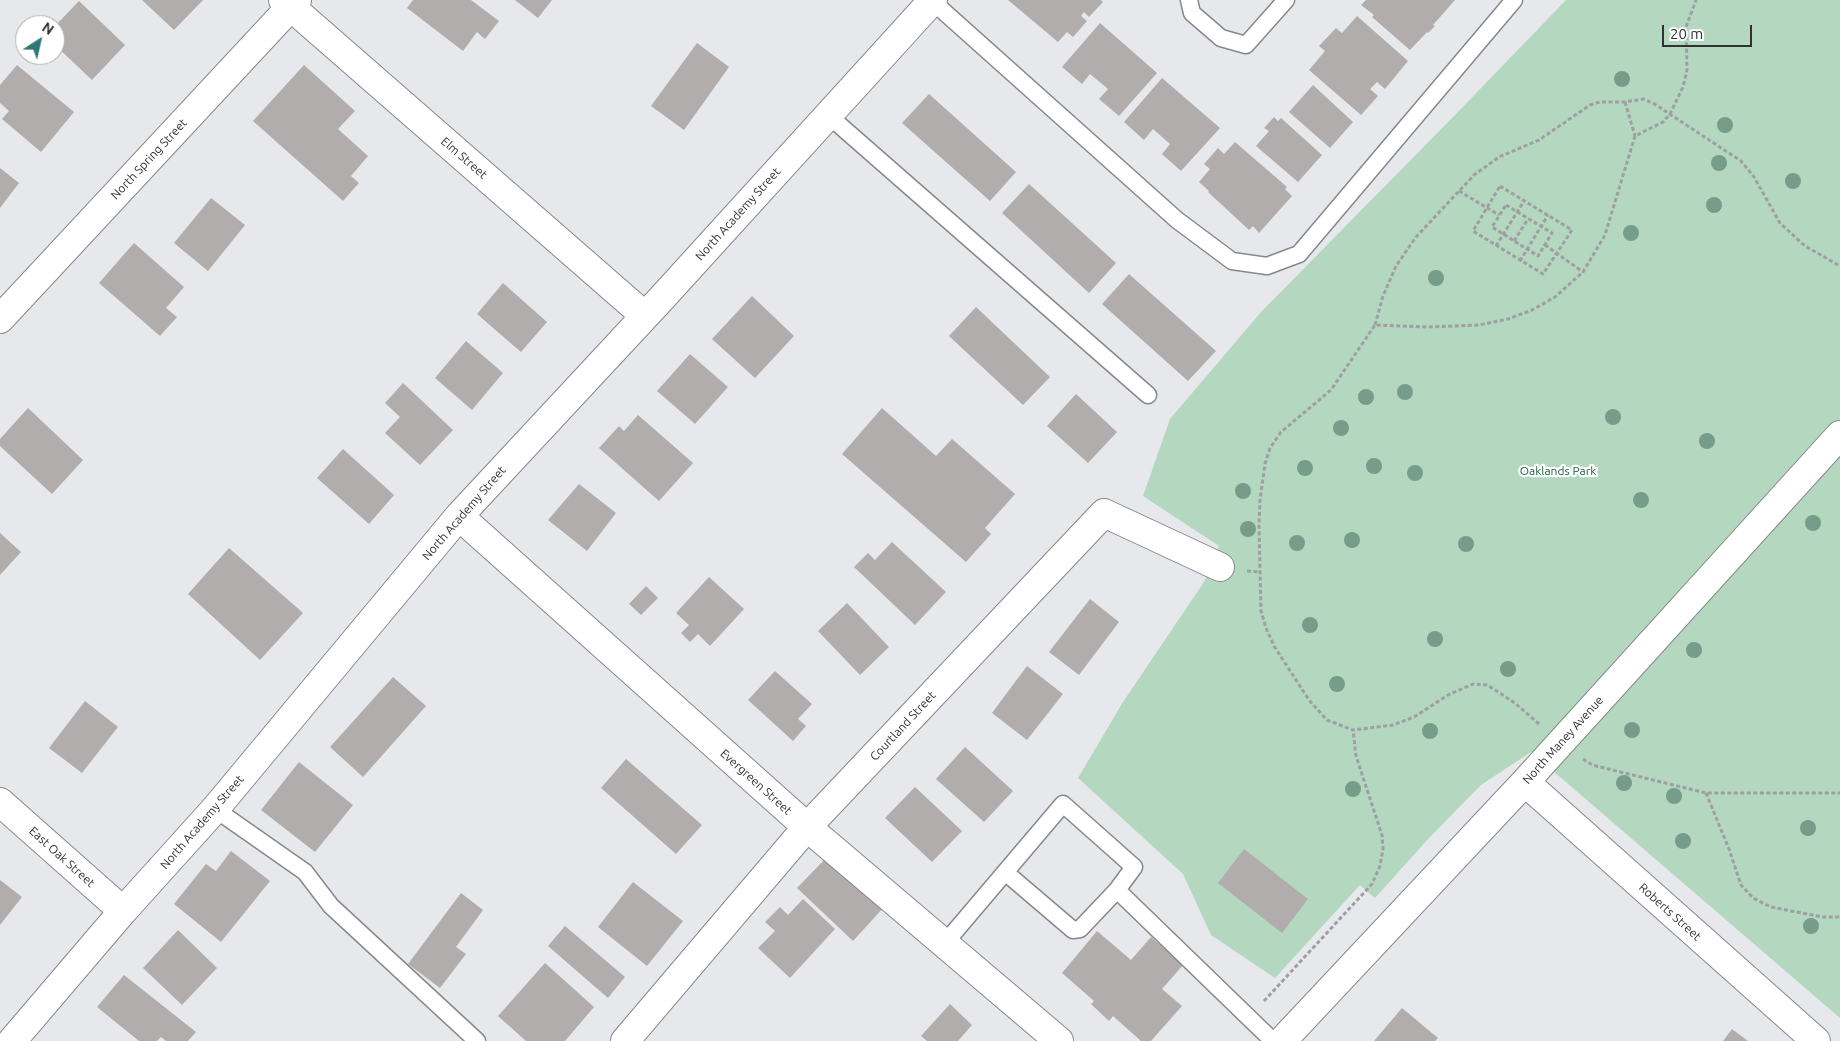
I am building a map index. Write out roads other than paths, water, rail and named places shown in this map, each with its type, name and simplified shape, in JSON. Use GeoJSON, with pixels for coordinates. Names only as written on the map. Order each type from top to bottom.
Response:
{"type":"FeatureCollection","features":[{"type":"Feature","properties":{"kind":"street","name":"North Academy Street"},"geometry":{"type":"LineString","coordinates":[[12,1041],[215,809],[459,516],[933,0]]}},
{"type":"Feature","properties":{"kind":"street","name":"Elm Street"},"geometry":{"type":"LineString","coordinates":[[290,2],[644,316]]}},
{"type":"Feature","properties":{"kind":"street","name":"North Spring Street"},"geometry":{"type":"LineString","coordinates":[[0,318],[290,2]]}},
{"type":"Feature","properties":{"kind":"street","name":"North Maney Avenue"},"geometry":{"type":"LineString","coordinates":[[1282,1041],[1525,782],[1840,435]]}},
{"type":"Feature","properties":{"kind":"street","name":"Courtland Street"},"geometry":{"type":"LineString","coordinates":[[625,1041],[807,827],[1104,513],[1220,567]]}},
{"type":"Feature","properties":{"kind":"street","name":"Evergreen Street"},"geometry":{"type":"LineString","coordinates":[[459,516],[807,827],[1059,1041]]}},
{"type":"Feature","properties":{"kind":"street","name":"Roberts Street"},"geometry":{"type":"LineString","coordinates":[[1525,782],[1816,1041]]}},
{"type":"Feature","properties":{"kind":"street","name":"East Oak Street"},"geometry":{"type":"LineString","coordinates":[[0,802],[124,911]]}},
{"type":"Feature","properties":{"kind":"lane"},"geometry":{"type":"LineString","coordinates":[[933,0],[1177,220],[1232,261],[1268,266],[1299,254],[1515,0]]}},
{"type":"Feature","properties":{"kind":"lane"},"geometry":{"type":"LineString","coordinates":[[1189,0],[1192,13],[1221,38],[1246,45],[1286,0]]}},
{"type":"Feature","properties":{"kind":"lane"},"geometry":{"type":"LineString","coordinates":[[828,115],[1148,395]]}},
{"type":"Feature","properties":{"kind":"lane"},"geometry":{"type":"LineString","coordinates":[[945,943],[1063,804],[1134,868],[1117,890],[1080,929],[1073,930],[1006,872]]}},
{"type":"Feature","properties":{"kind":"lane"},"geometry":{"type":"LineString","coordinates":[[215,809],[304,872],[331,906],[477,1041]]}},
{"type":"Feature","properties":{"kind":"lane"},"geometry":{"type":"LineString","coordinates":[[1117,890],[1273,1041]]}},
{"type":"Feature","properties":{"kind":"park label","name":"Oaklands Park"},"geometry":{"type":"Point","coordinates":[1558,471]}}]}
